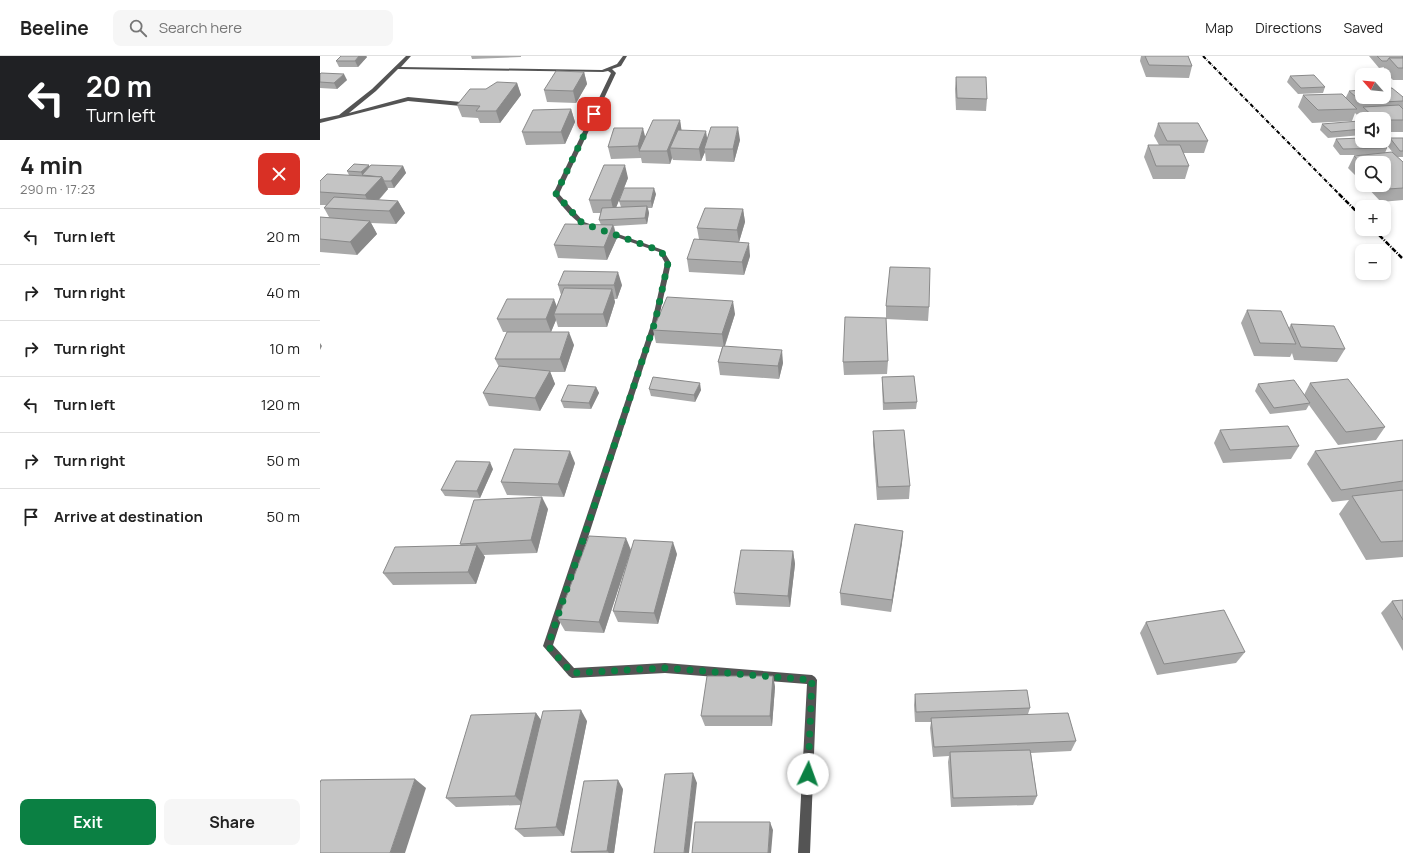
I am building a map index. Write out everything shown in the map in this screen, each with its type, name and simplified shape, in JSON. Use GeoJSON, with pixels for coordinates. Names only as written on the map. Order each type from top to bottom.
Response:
{"type":"FeatureCollection","features":[{"type":"Feature","properties":{"kind":"street"},"geometry":{"type":"LineString","coordinates":[[341,116],[374,90],[409,56]]}},
{"type":"Feature","properties":{"kind":"street"},"geometry":{"type":"LineString","coordinates":[[397,68],[603,71],[619,65],[625,56]]}},
{"type":"Feature","properties":{"kind":"street"},"geometry":{"type":"LineString","coordinates":[[609,69],[614,73],[556,194],[582,223],[661,251],[668,263],[655,322],[548,646],[572,673],[665,668],[812,680],[804,853]]}},
{"type":"Feature","properties":{"kind":"street"},"geometry":{"type":"LineString","coordinates":[[320,121],[408,99],[461,104]]}},
{"type":"Feature","properties":{"kind":"building"},"geometry":{"type":"Polygon","coordinates":[[[341,56],[359,56],[355,61],[336,61],[341,56]]]}},
{"type":"Feature","properties":{"kind":"building"},"geometry":{"type":"Polygon","coordinates":[[[1145,56],[1188,56],[1192,66],[1149,65],[1145,56]]]}},
{"type":"Feature","properties":{"kind":"building"},"geometry":{"type":"Polygon","coordinates":[[[1377,56],[1402,56],[1403,58],[1389,58],[1387,61],[1382,61],[1377,56]]]}},
{"type":"Feature","properties":{"kind":"building"},"geometry":{"type":"Polygon","coordinates":[[[1389,58],[1403,58],[1403,68],[1398,68],[1389,58]]]}},
{"type":"Feature","properties":{"kind":"building"},"geometry":{"type":"Polygon","coordinates":[[[556,71],[584,72],[573,91],[544,90],[556,71]]]}},
{"type":"Feature","properties":{"kind":"building"},"geometry":{"type":"Polygon","coordinates":[[[321,73],[344,74],[334,83],[320,82],[321,73]]]}},
{"type":"Feature","properties":{"kind":"building"},"geometry":{"type":"Polygon","coordinates":[[[1314,75],[1325,87],[1301,88],[1290,76],[1314,75]]]}},
{"type":"Feature","properties":{"kind":"building"},"geometry":{"type":"Polygon","coordinates":[[[956,77],[986,77],[987,99],[957,98],[956,77]]]}},
{"type":"Feature","properties":{"kind":"building"},"geometry":{"type":"Polygon","coordinates":[[[497,82],[517,83],[496,111],[476,111],[480,106],[457,105],[470,89],[486,89],[497,82]]]}},
{"type":"Feature","properties":{"kind":"building"},"geometry":{"type":"Polygon","coordinates":[[[1391,88],[1403,97],[1403,101],[1391,102],[1391,88]]]}},
{"type":"Feature","properties":{"kind":"building"},"geometry":{"type":"Polygon","coordinates":[[[1349,91],[1355,91],[1355,96],[1349,91]]]}},
{"type":"Feature","properties":{"kind":"building"},"geometry":{"type":"Polygon","coordinates":[[[1342,94],[1357,109],[1318,110],[1303,95],[1342,94]]]}},
{"type":"Feature","properties":{"kind":"building"},"geometry":{"type":"Polygon","coordinates":[[[1399,105],[1403,109],[1403,120],[1391,120],[1391,112],[1368,112],[1363,107],[1399,105]]]}},
{"type":"Feature","properties":{"kind":"building"},"geometry":{"type":"Polygon","coordinates":[[[571,109],[561,132],[522,132],[533,110],[571,109]]]}},
{"type":"Feature","properties":{"kind":"building"},"geometry":{"type":"Polygon","coordinates":[[[653,120],[680,120],[667,151],[639,151],[653,120]]]}},
{"type":"Feature","properties":{"kind":"building"},"geometry":{"type":"Polygon","coordinates":[[[1355,121],[1355,130],[1331,132],[1322,124],[1355,121]]]}},
{"type":"Feature","properties":{"kind":"building"},"geometry":{"type":"Polygon","coordinates":[[[1158,123],[1198,123],[1208,141],[1167,141],[1158,123]]]}},
{"type":"Feature","properties":{"kind":"building"},"geometry":{"type":"Polygon","coordinates":[[[711,127],[738,127],[733,149],[704,149],[711,127]]]}},
{"type":"Feature","properties":{"kind":"building"},"geometry":{"type":"Polygon","coordinates":[[[614,128],[643,128],[638,146],[608,147],[614,128]]]}},
{"type":"Feature","properties":{"kind":"building"},"geometry":{"type":"Polygon","coordinates":[[[678,130],[706,131],[699,149],[670,148],[678,130]]]}},
{"type":"Feature","properties":{"kind":"building"},"geometry":{"type":"Polygon","coordinates":[[[1355,138],[1355,148],[1387,148],[1343,149],[1336,139],[1355,138]]]}},
{"type":"Feature","properties":{"kind":"building"},"geometry":{"type":"Polygon","coordinates":[[[1391,138],[1403,138],[1403,151],[1400,151],[1391,138]]]}},
{"type":"Feature","properties":{"kind":"building"},"geometry":{"type":"Polygon","coordinates":[[[1148,145],[1180,145],[1189,166],[1156,166],[1148,145]]]}},
{"type":"Feature","properties":{"kind":"building"},"geometry":{"type":"Polygon","coordinates":[[[1392,152],[1403,162],[1403,188],[1391,189],[1391,156],[1354,156],[1392,152]]]}},
{"type":"Feature","properties":{"kind":"building"},"geometry":{"type":"Polygon","coordinates":[[[354,164],[369,165],[361,172],[347,171],[354,164]]]}},
{"type":"Feature","properties":{"kind":"building"},"geometry":{"type":"Polygon","coordinates":[[[371,165],[403,166],[391,181],[384,181],[382,177],[362,175],[371,165]]]}},
{"type":"Feature","properties":{"kind":"building"},"geometry":{"type":"Polygon","coordinates":[[[604,165],[625,165],[611,200],[589,200],[604,165]]]}},
{"type":"Feature","properties":{"kind":"building"},"geometry":{"type":"Polygon","coordinates":[[[327,174],[382,177],[365,195],[320,192],[320,181],[327,174]]]}},
{"type":"Feature","properties":{"kind":"building"},"geometry":{"type":"Polygon","coordinates":[[[624,188],[654,188],[651,201],[619,201],[624,188]]]}},
{"type":"Feature","properties":{"kind":"building"},"geometry":{"type":"Polygon","coordinates":[[[334,197],[398,201],[389,211],[324,208],[334,197]]]}},
{"type":"Feature","properties":{"kind":"building"},"geometry":{"type":"Polygon","coordinates":[[[647,206],[645,218],[599,220],[602,208],[647,206]]]}},
{"type":"Feature","properties":{"kind":"building"},"geometry":{"type":"Polygon","coordinates":[[[705,208],[743,209],[737,230],[697,228],[705,208]]]}},
{"type":"Feature","properties":{"kind":"building"},"geometry":{"type":"Polygon","coordinates":[[[320,217],[370,221],[350,242],[320,239],[320,217]]]}},
{"type":"Feature","properties":{"kind":"building"},"geometry":{"type":"Polygon","coordinates":[[[565,224],[613,225],[604,247],[554,245],[565,224]]]}},
{"type":"Feature","properties":{"kind":"building"},"geometry":{"type":"Polygon","coordinates":[[[694,239],[749,243],[742,262],[687,259],[694,239]]]}},
{"type":"Feature","properties":{"kind":"building"},"geometry":{"type":"Polygon","coordinates":[[[890,267],[930,268],[929,307],[886,306],[890,267]]]}},
{"type":"Feature","properties":{"kind":"building"},"geometry":{"type":"Polygon","coordinates":[[[564,271],[618,272],[614,285],[558,285],[564,271]]]}},
{"type":"Feature","properties":{"kind":"building"},"geometry":{"type":"Polygon","coordinates":[[[564,288],[612,289],[603,314],[554,314],[564,288]]]}},
{"type":"Feature","properties":{"kind":"building"},"geometry":{"type":"Polygon","coordinates":[[[667,297],[733,301],[722,334],[653,330],[667,297]]]}},
{"type":"Feature","properties":{"kind":"building"},"geometry":{"type":"Polygon","coordinates":[[[507,299],[554,299],[546,319],[497,319],[507,299]]]}},
{"type":"Feature","properties":{"kind":"building"},"geometry":{"type":"Polygon","coordinates":[[[1247,310],[1281,311],[1296,344],[1260,343],[1247,310]]]}},
{"type":"Feature","properties":{"kind":"building"},"geometry":{"type":"Polygon","coordinates":[[[845,317],[886,318],[888,361],[843,362],[845,317]]]}},
{"type":"Feature","properties":{"kind":"building"},"geometry":{"type":"Polygon","coordinates":[[[1291,324],[1334,326],[1345,349],[1301,347],[1291,324]]]}},
{"type":"Feature","properties":{"kind":"building"},"geometry":{"type":"Polygon","coordinates":[[[507,332],[569,332],[560,359],[495,359],[507,332]]]}},
{"type":"Feature","properties":{"kind":"building"},"geometry":{"type":"Polygon","coordinates":[[[723,346],[782,350],[778,366],[718,362],[723,346]]]}},
{"type":"Feature","properties":{"kind":"building"},"geometry":{"type":"Polygon","coordinates":[[[499,366],[550,371],[535,398],[483,393],[499,366]]]}},
{"type":"Feature","properties":{"kind":"building"},"geometry":{"type":"Polygon","coordinates":[[[914,376],[917,402],[884,403],[882,377],[914,376]]]}},
{"type":"Feature","properties":{"kind":"building"},"geometry":{"type":"Polygon","coordinates":[[[653,377],[700,383],[694,395],[649,389],[653,377]]]}},
{"type":"Feature","properties":{"kind":"building"},"geometry":{"type":"Polygon","coordinates":[[[1348,379],[1385,427],[1346,432],[1310,383],[1348,379]]]}},
{"type":"Feature","properties":{"kind":"building"},"geometry":{"type":"Polygon","coordinates":[[[1294,380],[1310,403],[1274,408],[1258,384],[1294,380]]]}},
{"type":"Feature","properties":{"kind":"building"},"geometry":{"type":"Polygon","coordinates":[[[568,385],[596,387],[589,403],[561,401],[568,385]]]}},
{"type":"Feature","properties":{"kind":"building"},"geometry":{"type":"Polygon","coordinates":[[[1288,426],[1299,446],[1230,450],[1220,430],[1288,426]]]}},
{"type":"Feature","properties":{"kind":"building"},"geometry":{"type":"Polygon","coordinates":[[[904,430],[910,486],[878,487],[873,431],[904,430]]]}},
{"type":"Feature","properties":{"kind":"building"},"geometry":{"type":"Polygon","coordinates":[[[1403,440],[1403,481],[1341,490],[1315,451],[1403,440]]]}},
{"type":"Feature","properties":{"kind":"building"},"geometry":{"type":"Polygon","coordinates":[[[514,449],[570,451],[558,484],[501,482],[514,449]]]}},
{"type":"Feature","properties":{"kind":"building"},"geometry":{"type":"Polygon","coordinates":[[[456,461],[490,462],[477,491],[441,490],[456,461]]]}},
{"type":"Feature","properties":{"kind":"building"},"geometry":{"type":"Polygon","coordinates":[[[1403,490],[1403,541],[1381,542],[1352,496],[1403,490]]]}},
{"type":"Feature","properties":{"kind":"building"},"geometry":{"type":"Polygon","coordinates":[[[542,497],[531,540],[460,544],[474,500],[542,497]]]}},
{"type":"Feature","properties":{"kind":"building"},"geometry":{"type":"Polygon","coordinates":[[[855,524],[903,531],[892,600],[840,593],[855,524]]]}},
{"type":"Feature","properties":{"kind":"building"},"geometry":{"type":"Polygon","coordinates":[[[589,536],[626,538],[599,622],[558,619],[589,536]]]}},
{"type":"Feature","properties":{"kind":"building"},"geometry":{"type":"Polygon","coordinates":[[[634,540],[673,542],[654,613],[613,611],[634,540]]]}},
{"type":"Feature","properties":{"kind":"building"},"geometry":{"type":"Polygon","coordinates":[[[477,545],[468,572],[383,573],[395,547],[477,545]]]}},
{"type":"Feature","properties":{"kind":"building"},"geometry":{"type":"Polygon","coordinates":[[[741,550],[793,551],[788,596],[734,593],[741,550]]]}},
{"type":"Feature","properties":{"kind":"building"},"geometry":{"type":"Polygon","coordinates":[[[1403,600],[1403,620],[1392,601],[1403,600]]]}},
{"type":"Feature","properties":{"kind":"building"},"geometry":{"type":"Polygon","coordinates":[[[1224,610],[1245,652],[1164,664],[1146,622],[1224,610]]]}},
{"type":"Feature","properties":{"kind":"building"},"geometry":{"type":"Polygon","coordinates":[[[707,676],[773,676],[770,716],[701,716],[707,676]]]}},
{"type":"Feature","properties":{"kind":"building"},"geometry":{"type":"Polygon","coordinates":[[[1027,690],[1030,708],[916,712],[915,694],[1027,690]]]}},
{"type":"Feature","properties":{"kind":"building"},"geometry":{"type":"Polygon","coordinates":[[[581,710],[556,827],[515,829],[543,711],[581,710]]]}},
{"type":"Feature","properties":{"kind":"building"},"geometry":{"type":"Polygon","coordinates":[[[536,713],[515,796],[446,798],[471,715],[536,713]]]}},
{"type":"Feature","properties":{"kind":"building"},"geometry":{"type":"Polygon","coordinates":[[[1068,713],[1076,741],[934,747],[931,718],[1068,713]]]}},
{"type":"Feature","properties":{"kind":"building"},"geometry":{"type":"Polygon","coordinates":[[[1030,750],[1037,796],[953,798],[950,752],[1030,750]]]}},
{"type":"Feature","properties":{"kind":"building"},"geometry":{"type":"Polygon","coordinates":[[[693,773],[684,853],[654,853],[665,774],[693,773]]]}},
{"type":"Feature","properties":{"kind":"building"},"geometry":{"type":"Polygon","coordinates":[[[415,779],[390,853],[320,853],[321,780],[415,779]]]}},
{"type":"Feature","properties":{"kind":"building"},"geometry":{"type":"Polygon","coordinates":[[[618,780],[607,851],[571,852],[584,781],[618,780]]]}},
{"type":"Feature","properties":{"kind":"building"},"geometry":{"type":"Polygon","coordinates":[[[695,822],[770,822],[768,853],[692,853],[695,822]]]}},
{"type":"Feature","properties":{"kind":"railway"},"geometry":{"type":"LineString","coordinates":[[1203,56],[1340,195]]}},
{"type":"Feature","properties":{"kind":"railway"},"geometry":{"type":"LineString","coordinates":[[1340,195],[1355,210]]}},
{"type":"Feature","properties":{"kind":"railway"},"geometry":{"type":"LineString","coordinates":[[1380,236],[1403,259]]}},
{"type":"Feature","properties":{"kind":"route"},"geometry":{"type":"LineString","coordinates":[[594,114],[556,194],[582,223],[661,251],[668,263],[655,322],[548,646],[572,673],[665,668],[812,680],[808,774]]}}]}
